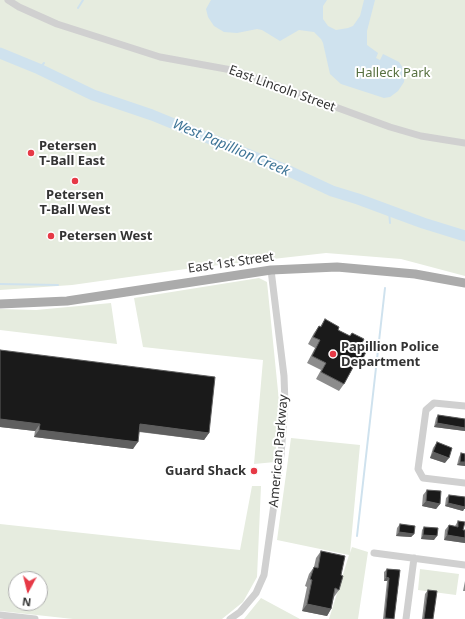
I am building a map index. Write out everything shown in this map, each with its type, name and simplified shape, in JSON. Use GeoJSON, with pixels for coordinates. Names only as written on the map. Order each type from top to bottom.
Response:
{"type":"FeatureCollection","features":[{"type":"Feature","properties":{"kind":"main road","name":"East 1st Street"},"geometry":{"type":"LineString","coordinates":[[0,304],[67,301],[271,270],[337,267],[366,268],[421,274],[465,283]]}},
{"type":"Feature","properties":{"kind":"street","name":"East Lincoln Street"},"geometry":{"type":"LineString","coordinates":[[8,0],[19,7],[53,22],[160,57],[237,71],[390,127],[422,136],[465,143]]}},
{"type":"Feature","properties":{"kind":"street","name":"American Parkway"},"geometry":{"type":"LineString","coordinates":[[230,619],[240,612],[256,593],[264,575],[281,455],[285,404],[284,376],[271,270]]}},
{"type":"Feature","properties":{"kind":"street"},"geometry":{"type":"LineString","coordinates":[[465,406],[434,403],[426,410],[418,469],[423,478],[465,483]]}},
{"type":"Feature","properties":{"kind":"street"},"geometry":{"type":"LineString","coordinates":[[374,553],[465,565]]}},
{"type":"Feature","properties":{"kind":"street"},"geometry":{"type":"LineString","coordinates":[[406,619],[414,558]]}},
{"type":"Feature","properties":{"kind":"street"},"geometry":{"type":"LineString","coordinates":[[0,615],[35,619]]}},
{"type":"Feature","properties":{"kind":"green space","name":"Halleck Park"},"geometry":{"type":"Polygon","coordinates":[[[0,0],[465,0],[465,276],[401,259],[326,253],[193,268],[72,285],[0,290],[0,0]]]}},
{"type":"Feature","properties":{"kind":"green space"},"geometry":{"type":"Polygon","coordinates":[[[259,278],[267,282],[279,401],[275,462],[254,464],[263,360],[143,347],[134,298],[259,278]]]}},
{"type":"Feature","properties":{"kind":"green space"},"geometry":{"type":"Polygon","coordinates":[[[111,303],[117,344],[0,330],[0,309],[36,310],[111,303]]]}},
{"type":"Feature","properties":{"kind":"green space"},"geometry":{"type":"Polygon","coordinates":[[[291,438],[360,445],[350,553],[352,547],[368,552],[358,619],[329,619],[349,555],[277,540],[291,438]]]}},
{"type":"Feature","properties":{"kind":"green space"},"geometry":{"type":"Polygon","coordinates":[[[252,486],[261,486],[257,577],[243,602],[222,619],[73,619],[0,611],[0,524],[240,550],[252,486]]]}},
{"type":"Feature","properties":{"kind":"green space"},"geometry":{"type":"Polygon","coordinates":[[[420,569],[459,574],[456,595],[418,590],[420,569]]]}},
{"type":"Feature","properties":{"kind":"green space"},"geometry":{"type":"Polygon","coordinates":[[[261,598],[300,619],[244,619],[261,598]]]}},
{"type":"Feature","properties":{"kind":"water"},"geometry":{"type":"Polygon","coordinates":[[[211,0],[327,0],[323,6],[323,19],[328,26],[336,30],[353,26],[360,16],[364,0],[375,0],[367,31],[367,45],[378,53],[376,58],[380,60],[383,54],[399,62],[405,71],[404,82],[398,91],[390,97],[384,98],[341,84],[330,74],[323,43],[314,32],[299,30],[280,41],[262,30],[257,29],[237,33],[224,32],[214,26],[208,17],[206,9],[211,0]]]}},
{"type":"Feature","properties":{"kind":"building"},"geometry":{"type":"Polygon","coordinates":[[[325,319],[339,327],[338,330],[350,336],[352,333],[364,339],[359,349],[366,352],[362,360],[358,358],[344,384],[321,372],[326,363],[312,356],[320,340],[313,337],[325,319]]]}},
{"type":"Feature","properties":{"kind":"building"},"geometry":{"type":"Polygon","coordinates":[[[0,350],[215,377],[209,433],[140,424],[138,442],[39,430],[40,424],[0,419],[0,350]]]}},
{"type":"Feature","properties":{"kind":"building"},"geometry":{"type":"Polygon","coordinates":[[[438,415],[465,419],[465,428],[437,423],[438,415]]]}},
{"type":"Feature","properties":{"kind":"building"},"geometry":{"type":"Polygon","coordinates":[[[437,442],[452,448],[449,458],[433,452],[437,442]]]}},
{"type":"Feature","properties":{"kind":"building"},"geometry":{"type":"Polygon","coordinates":[[[461,453],[465,454],[465,462],[460,462],[461,453]]]}},
{"type":"Feature","properties":{"kind":"building"},"geometry":{"type":"Polygon","coordinates":[[[427,490],[441,491],[440,504],[426,501],[427,490]]]}},
{"type":"Feature","properties":{"kind":"building"},"geometry":{"type":"Polygon","coordinates":[[[449,495],[465,497],[465,507],[448,503],[449,495]]]}},
{"type":"Feature","properties":{"kind":"building"},"geometry":{"type":"Polygon","coordinates":[[[458,521],[465,522],[463,530],[465,530],[465,538],[447,535],[449,525],[458,527],[458,521]]]}},
{"type":"Feature","properties":{"kind":"building"},"geometry":{"type":"Polygon","coordinates":[[[400,524],[415,526],[414,534],[399,532],[400,524]]]}},
{"type":"Feature","properties":{"kind":"building"},"geometry":{"type":"Polygon","coordinates":[[[424,527],[438,528],[437,536],[423,535],[424,527]]]}},
{"type":"Feature","properties":{"kind":"building"},"geometry":{"type":"Polygon","coordinates":[[[321,551],[345,556],[341,575],[343,576],[339,590],[335,588],[331,609],[307,604],[312,580],[310,579],[314,567],[318,568],[321,551]]]}},
{"type":"Feature","properties":{"kind":"building"},"geometry":{"type":"Polygon","coordinates":[[[387,569],[400,570],[394,619],[385,618],[389,578],[386,577],[387,569]]]}},
{"type":"Feature","properties":{"kind":"building"},"geometry":{"type":"Polygon","coordinates":[[[428,590],[437,591],[433,619],[424,619],[428,590]]]}},
{"type":"Feature","properties":{"kind":"waterway"},"geometry":{"type":"LineString","coordinates":[[78,8],[83,0]]}},
{"type":"Feature","properties":{"kind":"waterway","name":"West Papillion Creek"},"geometry":{"type":"LineString","coordinates":[[0,53],[39,69],[93,95],[152,115],[289,171],[332,191],[465,236]]}},
{"type":"Feature","properties":{"kind":"waterway","name":"West Papillion Creek"},"geometry":{"type":"LineString","coordinates":[[39,69],[44,63]]}},
{"type":"Feature","properties":{"kind":"waterway"},"geometry":{"type":"LineString","coordinates":[[389,211],[390,223]]}},
{"type":"Feature","properties":{"kind":"waterway"},"geometry":{"type":"LineString","coordinates":[[0,284],[58,285]]}},
{"type":"Feature","properties":{"kind":"waterway"},"geometry":{"type":"LineString","coordinates":[[357,536],[385,288]]}},
{"type":"Feature","properties":{"kind":"place","name":"Petersen T-Ball East"},"geometry":{"type":"Point","coordinates":[31,153]}},
{"type":"Feature","properties":{"kind":"place","name":"Petersen T-Ball West"},"geometry":{"type":"Point","coordinates":[75,181]}},
{"type":"Feature","properties":{"kind":"place","name":"Petersen West"},"geometry":{"type":"Point","coordinates":[51,236]}},
{"type":"Feature","properties":{"kind":"place","name":"Papillion Police Department"},"geometry":{"type":"Point","coordinates":[333,354]}},
{"type":"Feature","properties":{"kind":"place","name":"Guard Shack"},"geometry":{"type":"Point","coordinates":[254,471]}}]}
